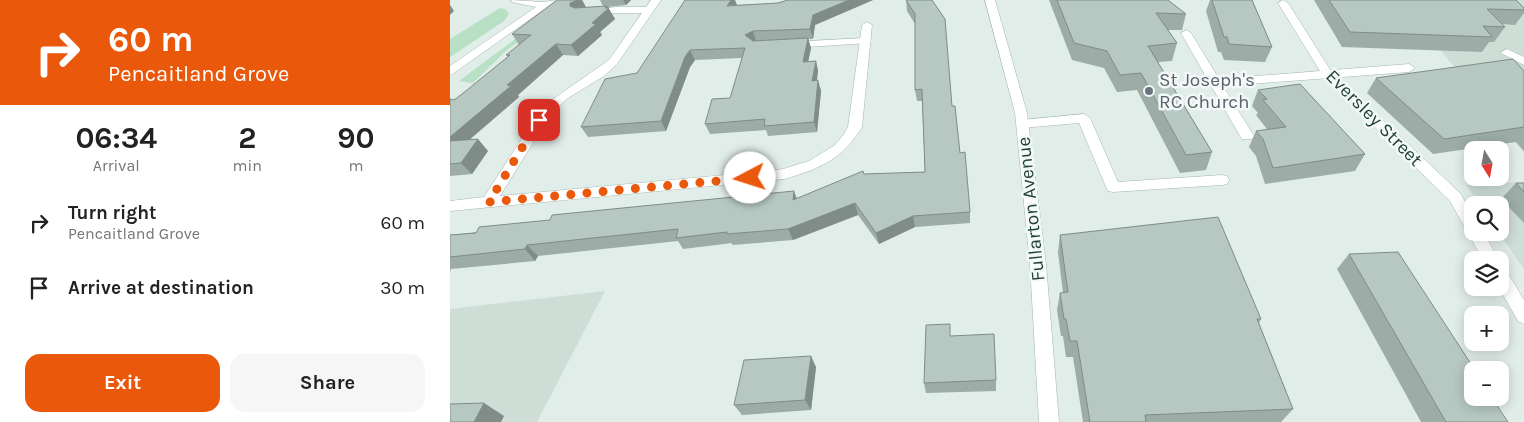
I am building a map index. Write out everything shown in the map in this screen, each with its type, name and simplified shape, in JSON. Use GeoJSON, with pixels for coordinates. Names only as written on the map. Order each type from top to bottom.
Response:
{"type":"FeatureCollection","features":[{"type":"Feature","properties":{"kind":"street"},"geometry":{"type":"LineString","coordinates":[[516,0],[548,3]]}},
{"type":"Feature","properties":{"kind":"street","name":"Fullarton Avenue"},"geometry":{"type":"LineString","coordinates":[[990,0],[1022,124],[1038,264],[1049,422]]}},
{"type":"Feature","properties":{"kind":"street"},"geometry":{"type":"LineString","coordinates":[[450,71],[548,3]]}},
{"type":"Feature","properties":{"kind":"street","name":"Eversley Street"},"geometry":{"type":"LineString","coordinates":[[1283,3],[1326,74],[1456,198],[1464,213]]}},
{"type":"Feature","properties":{"kind":"street"},"geometry":{"type":"LineString","coordinates":[[582,14],[652,5]]}},
{"type":"Feature","properties":{"kind":"street"},"geometry":{"type":"LineString","coordinates":[[489,202],[546,109],[564,94],[600,73],[613,62],[652,5]]}},
{"type":"Feature","properties":{"kind":"street"},"geometry":{"type":"LineString","coordinates":[[450,206],[768,176],[784,174],[814,164],[840,148],[855,127],[867,25]]}},
{"type":"Feature","properties":{"kind":"street"},"geometry":{"type":"LineString","coordinates":[[1186,33],[1247,136]]}},
{"type":"Feature","properties":{"kind":"street"},"geometry":{"type":"LineString","coordinates":[[776,45],[866,42]]}},
{"type":"Feature","properties":{"kind":"street"},"geometry":{"type":"LineString","coordinates":[[1506,52],[1524,62]]}},
{"type":"Feature","properties":{"kind":"street"},"geometry":{"type":"LineString","coordinates":[[1216,83],[1408,68]]}},
{"type":"Feature","properties":{"kind":"street"},"geometry":{"type":"LineString","coordinates":[[1022,124],[1084,118],[1113,187],[1222,180]]}},
{"type":"Feature","properties":{"kind":"street"},"geometry":{"type":"LineString","coordinates":[[1509,290],[1524,316]]}},
{"type":"Feature","properties":{"kind":"shaded area"},"geometry":{"type":"Polygon","coordinates":[[[1400,0],[1524,0],[1524,153],[1400,0]]]}},
{"type":"Feature","properties":{"kind":"shaded area"},"geometry":{"type":"Polygon","coordinates":[[[1524,182],[1524,269],[1505,241],[1509,241],[1509,196],[1474,196],[1467,186],[1509,186],[1509,183],[1524,182]]]}},
{"type":"Feature","properties":{"kind":"shaded area"},"geometry":{"type":"Polygon","coordinates":[[[605,291],[537,422],[450,422],[450,309],[605,291]]]}},
{"type":"Feature","properties":{"kind":"green space"},"geometry":{"type":"Polygon","coordinates":[[[500,8],[505,9],[509,14],[504,21],[450,57],[450,39],[500,8]]]}},
{"type":"Feature","properties":{"kind":"green space"},"geometry":{"type":"Polygon","coordinates":[[[552,18],[507,50],[473,83],[459,81],[530,28],[552,18]]]}},
{"type":"Feature","properties":{"kind":"building"},"geometry":{"type":"Polygon","coordinates":[[[557,0],[578,0],[570,3],[570,6],[575,8],[607,6],[605,8],[609,8],[592,23],[596,24],[571,45],[556,44],[507,85],[511,86],[450,137],[450,99],[454,100],[510,55],[506,55],[531,35],[512,34],[557,0]]]}},
{"type":"Feature","properties":{"kind":"building"},"geometry":{"type":"Polygon","coordinates":[[[685,0],[731,0],[727,6],[778,3],[788,0],[849,0],[813,15],[810,29],[753,31],[745,35],[753,41],[808,38],[803,62],[816,61],[812,81],[818,80],[814,122],[764,126],[765,119],[705,124],[712,99],[730,98],[745,48],[690,50],[685,57],[661,121],[581,127],[605,79],[637,73],[685,0]]]}},
{"type":"Feature","properties":{"kind":"building"},"geometry":{"type":"Polygon","coordinates":[[[906,0],[932,0],[945,19],[952,106],[955,106],[960,153],[965,152],[970,212],[913,216],[876,233],[855,203],[788,229],[727,234],[727,232],[676,238],[678,229],[527,245],[525,249],[450,257],[450,235],[476,233],[479,227],[550,220],[552,215],[794,191],[793,200],[863,171],[864,174],[925,172],[922,89],[915,90],[915,14],[906,0]]]}},
{"type":"Feature","properties":{"kind":"building"},"geometry":{"type":"Polygon","coordinates":[[[1057,0],[1168,0],[1186,14],[1156,13],[1177,43],[1148,46],[1212,152],[1186,155],[1141,73],[1120,75],[1107,51],[1074,43],[1057,0]]]}},
{"type":"Feature","properties":{"kind":"building"},"geometry":{"type":"Polygon","coordinates":[[[1212,0],[1252,0],[1272,47],[1229,44],[1227,37],[1224,37],[1212,0]]]}},
{"type":"Feature","properties":{"kind":"building"},"geometry":{"type":"Polygon","coordinates":[[[1329,0],[1516,0],[1524,10],[1487,9],[1505,27],[1483,26],[1492,37],[1350,32],[1329,0]]]}},
{"type":"Feature","properties":{"kind":"building"},"geometry":{"type":"Polygon","coordinates":[[[1513,59],[1524,71],[1524,127],[1444,139],[1376,78],[1513,59]]]}},
{"type":"Feature","properties":{"kind":"building"},"geometry":{"type":"Polygon","coordinates":[[[1300,84],[1365,154],[1273,168],[1263,139],[1256,131],[1286,127],[1263,100],[1267,99],[1258,90],[1300,84]]]}},
{"type":"Feature","properties":{"kind":"building"},"geometry":{"type":"Polygon","coordinates":[[[478,139],[461,163],[450,164],[450,141],[478,139]]]}},
{"type":"Feature","properties":{"kind":"building"},"geometry":{"type":"Polygon","coordinates":[[[1516,183],[1524,183],[1524,192],[1516,183]]]}},
{"type":"Feature","properties":{"kind":"building"},"geometry":{"type":"Polygon","coordinates":[[[1218,217],[1261,319],[1257,319],[1293,409],[1145,415],[1146,422],[1090,422],[1077,341],[1070,341],[1066,319],[1064,319],[1060,293],[1068,292],[1060,235],[1218,217]]]}},
{"type":"Feature","properties":{"kind":"building"},"geometry":{"type":"Polygon","coordinates":[[[1398,252],[1469,361],[1464,361],[1464,406],[1497,406],[1508,422],[1446,422],[1349,254],[1398,252]]]}},
{"type":"Feature","properties":{"kind":"building"},"geometry":{"type":"Polygon","coordinates":[[[950,324],[950,336],[994,334],[996,380],[924,383],[926,325],[950,324]]]}},
{"type":"Feature","properties":{"kind":"building"},"geometry":{"type":"Polygon","coordinates":[[[811,356],[805,400],[734,405],[744,360],[811,356]]]}},
{"type":"Feature","properties":{"kind":"building"},"geometry":{"type":"Polygon","coordinates":[[[484,403],[474,422],[450,422],[450,404],[484,403]]]}},
{"type":"Feature","properties":{"kind":"place","name":"St Joseph's RC Church"},"geometry":{"type":"Point","coordinates":[1149,91]}},
{"type":"Feature","properties":{"kind":"route"},"geometry":{"type":"LineString","coordinates":[[539,120],[489,202],[750,178]]}}]}
